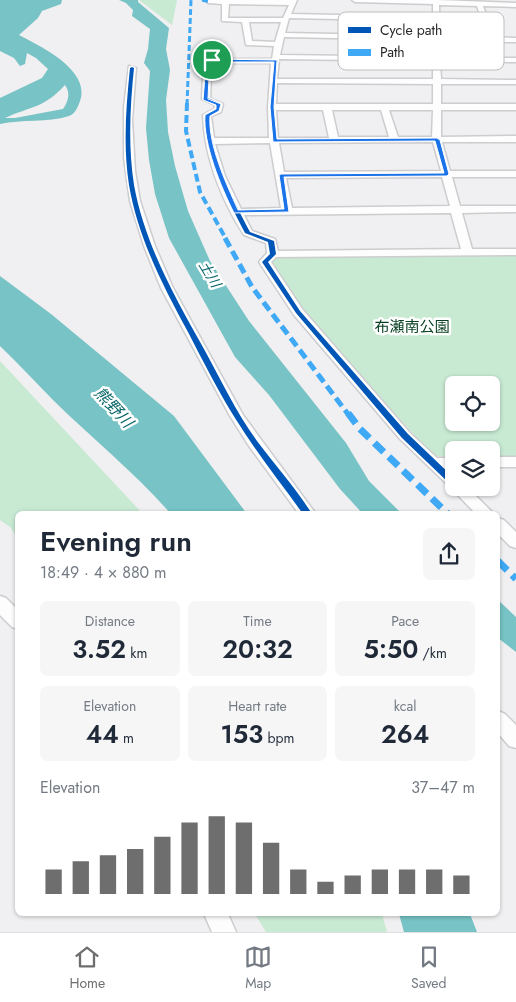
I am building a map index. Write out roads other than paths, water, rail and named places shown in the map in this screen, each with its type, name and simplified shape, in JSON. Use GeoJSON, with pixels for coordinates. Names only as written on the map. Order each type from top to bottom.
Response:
{"type":"FeatureCollection","features":[{"type":"Feature","properties":{"kind":"street"},"geometry":{"type":"LineString","coordinates":[[210,0],[210,2],[293,1],[286,18],[276,59],[272,107],[274,140],[287,211]]}},
{"type":"Feature","properties":{"kind":"street"},"geometry":{"type":"LineString","coordinates":[[355,0],[500,2],[516,4]]}},
{"type":"Feature","properties":{"kind":"street"},"geometry":{"type":"LineString","coordinates":[[226,2],[224,20],[338,19]]}},
{"type":"Feature","properties":{"kind":"street"},"geometry":{"type":"LineString","coordinates":[[479,3],[482,12]]}},
{"type":"Feature","properties":{"kind":"street"},"geometry":{"type":"LineString","coordinates":[[245,20],[249,43],[280,39],[338,39]]}},
{"type":"Feature","properties":{"kind":"street"},"geometry":{"type":"LineString","coordinates":[[273,254],[271,241],[248,233],[236,212],[222,179],[210,141],[206,127],[207,115],[218,110],[219,104],[206,100],[207,76],[212,73],[212,60],[338,59]]}},
{"type":"Feature","properties":{"kind":"street"},"geometry":{"type":"LineString","coordinates":[[132,68],[128,108],[130,172],[140,215],[157,266],[167,288],[237,416],[306,511]]}},
{"type":"Feature","properties":{"kind":"street"},"geometry":{"type":"LineString","coordinates":[[438,70],[437,140],[467,252]]}},
{"type":"Feature","properties":{"kind":"street"},"geometry":{"type":"LineString","coordinates":[[274,81],[332,97],[384,107],[516,107]]}},
{"type":"Feature","properties":{"kind":"street"},"geometry":{"type":"LineString","coordinates":[[272,107],[438,81],[516,82]]}},
{"type":"Feature","properties":{"kind":"street"},"geometry":{"type":"LineString","coordinates":[[332,97],[334,140]]}},
{"type":"Feature","properties":{"kind":"street"},"geometry":{"type":"LineString","coordinates":[[384,107],[394,140]]}},
{"type":"Feature","properties":{"kind":"street"},"geometry":{"type":"LineString","coordinates":[[210,141],[516,139]]}},
{"type":"Feature","properties":{"kind":"street"},"geometry":{"type":"LineString","coordinates":[[281,175],[516,174]]}},
{"type":"Feature","properties":{"kind":"street"},"geometry":{"type":"LineString","coordinates":[[236,212],[516,209]]}},
{"type":"Feature","properties":{"kind":"street"},"geometry":{"type":"LineString","coordinates":[[445,475],[404,436],[383,405],[296,303],[265,262],[273,254],[516,252]]}},
{"type":"Feature","properties":{"kind":"street"},"geometry":{"type":"LineString","coordinates":[[500,462],[516,462]]}},
{"type":"Feature","properties":{"kind":"street"},"geometry":{"type":"LineString","coordinates":[[432,463],[445,463]]}},
{"type":"Feature","properties":{"kind":"street"},"geometry":{"type":"LineString","coordinates":[[467,496],[483,511]]}},
{"type":"Feature","properties":{"kind":"street"},"geometry":{"type":"LineString","coordinates":[[500,526],[516,542]]}},
{"type":"Feature","properties":{"kind":"street"},"geometry":{"type":"LineString","coordinates":[[0,603],[15,619]]}},
{"type":"Feature","properties":{"kind":"street"},"geometry":{"type":"LineString","coordinates":[[500,722],[516,739]]}},
{"type":"Feature","properties":{"kind":"street"},"geometry":{"type":"LineString","coordinates":[[217,916],[224,932]]}},
{"type":"Feature","properties":{"kind":"water"},"geometry":{"type":"Polygon","coordinates":[[[0,0],[62,0],[61,4],[42,11],[38,18],[19,35],[61,60],[71,69],[78,79],[81,90],[80,101],[75,112],[61,118],[0,124],[0,98],[42,78],[48,69],[27,53],[25,64],[20,66],[14,58],[0,51],[0,0]],[[65,85],[43,103],[5,118],[15,118],[63,109],[68,97],[65,85]]]}},
{"type":"Feature","properties":{"kind":"water","name":"土川"},"geometry":{"type":"Polygon","coordinates":[[[119,0],[138,0],[169,28],[166,49],[170,70],[166,100],[168,132],[175,166],[188,211],[210,261],[249,321],[346,443],[369,481],[399,511],[360,511],[340,489],[269,395],[235,357],[169,238],[155,194],[146,128],[150,71],[144,63],[148,49],[150,29],[132,16],[133,10],[126,3],[119,0]]]}},
{"type":"Feature","properties":{"kind":"water","name":"熊野川"},"geometry":{"type":"Polygon","coordinates":[[[0,276],[51,314],[174,416],[245,511],[168,511],[143,484],[54,401],[0,346],[0,276]]]}},
{"type":"Feature","properties":{"kind":"water"},"geometry":{"type":"Polygon","coordinates":[[[500,602],[516,617],[516,652],[500,640],[500,602]]]}},
{"type":"Feature","properties":{"kind":"water"},"geometry":{"type":"Polygon","coordinates":[[[400,916],[471,916],[477,932],[404,932],[400,916]]]}},
{"type":"Feature","properties":{"kind":"park label","name":"布瀬南公園"},"geometry":{"type":"Point","coordinates":[412,327]}}]}
